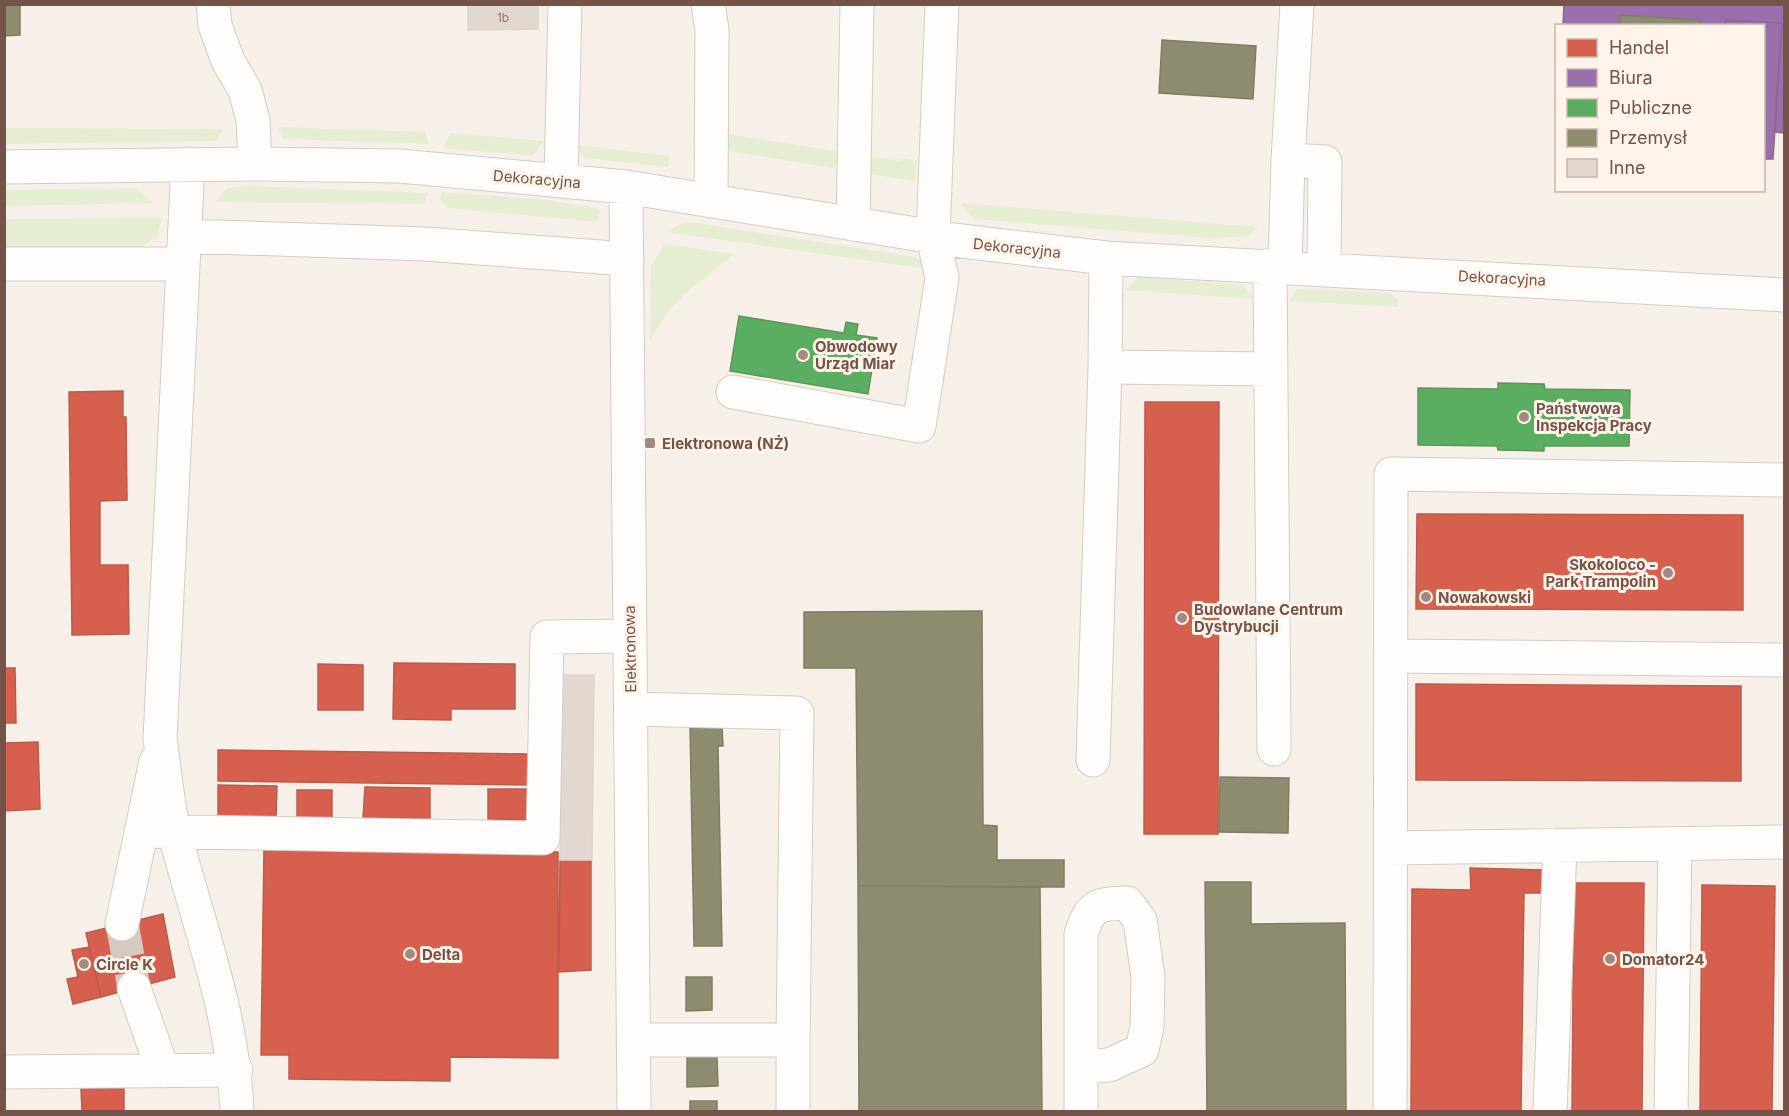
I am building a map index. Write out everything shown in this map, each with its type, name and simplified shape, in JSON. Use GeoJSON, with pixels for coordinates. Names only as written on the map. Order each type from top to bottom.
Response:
{"type":"FeatureCollection","features":[{"type":"Feature","properties":{"kind":"street"},"geometry":{"type":"LineString","coordinates":[[213,4],[215,25],[228,61],[245,90],[253,120],[255,164]]}},
{"type":"Feature","properties":{"kind":"street"},"geometry":{"type":"LineString","coordinates":[[561,181],[565,4]]}},
{"type":"Feature","properties":{"kind":"street"},"geometry":{"type":"LineString","coordinates":[[708,4],[712,30],[711,201]]}},
{"type":"Feature","properties":{"kind":"street"},"geometry":{"type":"LineString","coordinates":[[853,224],[857,4]]}},
{"type":"Feature","properties":{"kind":"street"},"geometry":{"type":"LineString","coordinates":[[734,392],[919,426],[942,278],[933,237],[942,4]]}},
{"type":"Feature","properties":{"kind":"street"},"geometry":{"type":"LineString","coordinates":[[1274,749],[1271,369],[1277,266],[1288,160],[1297,4]]}},
{"type":"Feature","properties":{"kind":"street"},"geometry":{"type":"LineString","coordinates":[[1288,160],[1325,162],[1324,268]]}},
{"type":"Feature","properties":{"kind":"street"},"geometry":{"type":"LineString","coordinates":[[122,924],[160,739],[188,164]]}},
{"type":"Feature","properties":{"kind":"street","name":"Dekoracyjna"},"geometry":{"type":"LineString","coordinates":[[4,167],[188,164],[400,166],[626,187],[933,237],[1106,258],[1324,268],[1785,295]]}},
{"type":"Feature","properties":{"kind":"street","name":"Elektronowa"},"geometry":{"type":"LineString","coordinates":[[626,187],[634,1112]]}},
{"type":"Feature","properties":{"kind":"street"},"geometry":{"type":"LineString","coordinates":[[4,264],[184,250],[425,244],[627,259]]}},
{"type":"Feature","properties":{"kind":"street"},"geometry":{"type":"LineString","coordinates":[[1093,760],[1105,367],[1106,258]]}},
{"type":"Feature","properties":{"kind":"street"},"geometry":{"type":"LineString","coordinates":[[1105,367],[1271,369]]}},
{"type":"Feature","properties":{"kind":"street"},"geometry":{"type":"LineString","coordinates":[[1390,1112],[1391,474],[1785,480]]}},
{"type":"Feature","properties":{"kind":"street"},"geometry":{"type":"LineString","coordinates":[[141,831],[543,838],[548,637],[630,636]]}},
{"type":"Feature","properties":{"kind":"street"},"geometry":{"type":"LineString","coordinates":[[1391,656],[1785,660]]}},
{"type":"Feature","properties":{"kind":"street"},"geometry":{"type":"LineString","coordinates":[[631,709],[797,713],[793,1112]]}},
{"type":"Feature","properties":{"kind":"street"},"geometry":{"type":"LineString","coordinates":[[160,739],[174,832],[207,946],[236,1070],[237,1112]]}},
{"type":"Feature","properties":{"kind":"street"},"geometry":{"type":"LineString","coordinates":[[1390,848],[1785,842]]}},
{"type":"Feature","properties":{"kind":"street"},"geometry":{"type":"LineString","coordinates":[[1671,1112],[1675,844]]}},
{"type":"Feature","properties":{"kind":"street"},"geometry":{"type":"LineString","coordinates":[[1550,1112],[1560,845]]}},
{"type":"Feature","properties":{"kind":"street"},"geometry":{"type":"LineString","coordinates":[[134,988],[163,1071]]}},
{"type":"Feature","properties":{"kind":"street"},"geometry":{"type":"LineString","coordinates":[[634,1040],[793,1040]]}},
{"type":"Feature","properties":{"kind":"street"},"geometry":{"type":"LineString","coordinates":[[1081,1067],[1081,1112]]}},
{"type":"Feature","properties":{"kind":"street"},"geometry":{"type":"LineString","coordinates":[[4,1072],[236,1070]]}},
{"type":"Feature","properties":{"kind":"green space"},"geometry":{"type":"Polygon","coordinates":[[[278,127],[425,132],[429,144],[283,139],[278,127]]]}},
{"type":"Feature","properties":{"kind":"green space"},"geometry":{"type":"Polygon","coordinates":[[[4,128],[223,129],[215,141],[5,144],[4,128]]]}},
{"type":"Feature","properties":{"kind":"green space"},"geometry":{"type":"Polygon","coordinates":[[[451,133],[544,141],[533,156],[443,148],[451,133]]]}},
{"type":"Feature","properties":{"kind":"green space"},"geometry":{"type":"Polygon","coordinates":[[[727,134],[841,152],[834,168],[728,151],[727,134]]]}},
{"type":"Feature","properties":{"kind":"green space"},"geometry":{"type":"Polygon","coordinates":[[[576,145],[669,156],[668,167],[584,158],[576,145]]]}},
{"type":"Feature","properties":{"kind":"green space"},"geometry":{"type":"Polygon","coordinates":[[[865,156],[917,161],[915,181],[863,173],[865,156]]]}},
{"type":"Feature","properties":{"kind":"green space"},"geometry":{"type":"Polygon","coordinates":[[[248,186],[428,193],[424,204],[214,202],[228,188],[248,186]]]}},
{"type":"Feature","properties":{"kind":"green space"},"geometry":{"type":"Polygon","coordinates":[[[135,188],[154,203],[5,206],[5,190],[135,188]]]}},
{"type":"Feature","properties":{"kind":"green space"},"geometry":{"type":"Polygon","coordinates":[[[441,192],[548,200],[601,209],[597,222],[450,208],[440,200],[441,192]]]}},
{"type":"Feature","properties":{"kind":"green space"},"geometry":{"type":"Polygon","coordinates":[[[961,203],[1258,227],[1249,236],[1210,238],[976,219],[968,214],[961,203]]]}},
{"type":"Feature","properties":{"kind":"green space"},"geometry":{"type":"Polygon","coordinates":[[[162,218],[158,235],[142,247],[5,248],[4,219],[162,218]]]}},
{"type":"Feature","properties":{"kind":"green space"},"geometry":{"type":"Polygon","coordinates":[[[683,223],[696,223],[917,257],[928,269],[667,232],[683,223]]]}},
{"type":"Feature","properties":{"kind":"green space"},"geometry":{"type":"Polygon","coordinates":[[[665,244],[734,254],[682,296],[665,316],[650,340],[651,266],[665,244]]]}},
{"type":"Feature","properties":{"kind":"green space"},"geometry":{"type":"Polygon","coordinates":[[[1139,277],[1243,285],[1254,299],[1125,290],[1139,277]]]}},
{"type":"Feature","properties":{"kind":"green space"},"geometry":{"type":"Polygon","coordinates":[[[1297,289],[1390,293],[1398,300],[1398,307],[1290,301],[1297,289]]]}},
{"type":"Feature","properties":{"kind":"building: Handel"},"geometry":{"type":"Polygon","coordinates":[[[123,391],[123,417],[126,417],[127,500],[100,501],[100,565],[128,565],[129,634],[72,635],[69,392],[123,391]]]}},
{"type":"Feature","properties":{"kind":"building: Handel","name":"Budowlane Centrum Dystrybucji"},"geometry":{"type":"Polygon","coordinates":[[[1145,402],[1219,402],[1218,834],[1144,834],[1145,402]]]}},
{"type":"Feature","properties":{"kind":"building: Handel"},"geometry":{"type":"Polygon","coordinates":[[[1417,514],[1743,515],[1743,610],[1416,609],[1417,514]]]}},
{"type":"Feature","properties":{"kind":"building: Handel"},"geometry":{"type":"Polygon","coordinates":[[[394,663],[515,664],[515,709],[451,709],[451,720],[393,719],[394,663]]]}},
{"type":"Feature","properties":{"kind":"building: Handel"},"geometry":{"type":"Polygon","coordinates":[[[318,664],[363,665],[363,710],[318,710],[318,664]]]}},
{"type":"Feature","properties":{"kind":"building: Handel"},"geometry":{"type":"Polygon","coordinates":[[[4,668],[15,668],[16,723],[4,723],[4,668]]]}},
{"type":"Feature","properties":{"kind":"building: Handel"},"geometry":{"type":"Polygon","coordinates":[[[1416,684],[1741,686],[1741,781],[1416,780],[1416,684]]]}},
{"type":"Feature","properties":{"kind":"building: Handel"},"geometry":{"type":"Polygon","coordinates":[[[38,742],[40,809],[4,811],[4,743],[38,742]]]}},
{"type":"Feature","properties":{"kind":"building: Handel"},"geometry":{"type":"Polygon","coordinates":[[[218,750],[531,754],[530,785],[218,781],[218,750]]]}},
{"type":"Feature","properties":{"kind":"building: Handel"},"geometry":{"type":"Polygon","coordinates":[[[218,785],[277,786],[276,817],[218,816],[218,785]]]}},
{"type":"Feature","properties":{"kind":"building: Handel"},"geometry":{"type":"Polygon","coordinates":[[[365,787],[430,788],[430,819],[363,818],[365,787]]]}},
{"type":"Feature","properties":{"kind":"building: Handel"},"geometry":{"type":"Polygon","coordinates":[[[488,789],[529,789],[529,820],[488,819],[488,789]]]}},
{"type":"Feature","properties":{"kind":"building: Handel"},"geometry":{"type":"Polygon","coordinates":[[[297,790],[332,790],[332,818],[297,818],[297,790]]]}},
{"type":"Feature","properties":{"kind":"building: Handel","name":"Delta"},"geometry":{"type":"Polygon","coordinates":[[[264,849],[558,852],[558,1058],[450,1057],[450,1081],[289,1079],[289,1055],[261,1055],[264,849]]]}},
{"type":"Feature","properties":{"kind":"building: Handel"},"geometry":{"type":"Polygon","coordinates":[[[560,860],[591,860],[591,970],[559,972],[560,860]]]}},
{"type":"Feature","properties":{"kind":"building: Handel"},"geometry":{"type":"Polygon","coordinates":[[[1470,868],[1543,870],[1547,893],[1524,893],[1521,1112],[1411,1112],[1412,889],[1471,890],[1470,868]]]}},
{"type":"Feature","properties":{"kind":"building: Handel"},"geometry":{"type":"Polygon","coordinates":[[[1574,883],[1644,883],[1642,1112],[1572,1112],[1574,883]]]}},
{"type":"Feature","properties":{"kind":"building: Handel"},"geometry":{"type":"Polygon","coordinates":[[[1702,885],[1775,886],[1772,1112],[1700,1112],[1702,885]]]}},
{"type":"Feature","properties":{"kind":"building: Handel"},"geometry":{"type":"Polygon","coordinates":[[[163,914],[175,977],[101,997],[86,933],[163,914]]]}},
{"type":"Feature","properties":{"kind":"building: Handel","name":"Circle K"},"geometry":{"type":"Polygon","coordinates":[[[89,947],[101,997],[73,1004],[67,979],[78,977],[72,950],[89,947]]]}},
{"type":"Feature","properties":{"kind":"building: Handel"},"geometry":{"type":"Polygon","coordinates":[[[81,1088],[124,1089],[124,1112],[82,1112],[81,1088]]]}},
{"type":"Feature","properties":{"kind":"building: Biura"},"geometry":{"type":"Polygon","coordinates":[[[1564,4],[1784,4],[1784,133],[1774,132],[1782,23],[1726,20],[1725,24],[1563,24],[1564,4]]]}},
{"type":"Feature","properties":{"kind":"building: Biura"},"geometry":{"type":"Polygon","coordinates":[[[1726,20],[1782,23],[1773,159],[1765,159],[1765,24],[1725,24],[1726,20]]]}},
{"type":"Feature","properties":{"kind":"building: Publiczne","name":"Obwodowy Urząd Miar"},"geometry":{"type":"Polygon","coordinates":[[[739,316],[844,333],[846,322],[858,324],[856,335],[877,338],[868,394],[730,371],[739,316]]]}},
{"type":"Feature","properties":{"kind":"building: Publiczne","name":"Państwowa Inspekcja Pracy"},"geometry":{"type":"Polygon","coordinates":[[[1498,383],[1544,384],[1545,389],[1630,390],[1629,446],[1544,446],[1544,451],[1498,450],[1497,446],[1418,445],[1418,388],[1498,389],[1498,383]]]}},
{"type":"Feature","properties":{"kind":"building: Przemysł"},"geometry":{"type":"Polygon","coordinates":[[[4,4],[20,4],[20,35],[4,36],[4,4]]]}},
{"type":"Feature","properties":{"kind":"building: Przemysł"},"geometry":{"type":"Polygon","coordinates":[[[1620,15],[1700,20],[1699,24],[1620,24],[1620,15]]]}},
{"type":"Feature","properties":{"kind":"building: Przemysł"},"geometry":{"type":"Polygon","coordinates":[[[1162,40],[1256,46],[1253,99],[1159,93],[1162,40]]]}},
{"type":"Feature","properties":{"kind":"building: Przemysł"},"geometry":{"type":"Polygon","coordinates":[[[982,611],[983,825],[997,826],[997,860],[1064,860],[1064,887],[858,886],[856,668],[804,668],[804,612],[982,611]]]}},
{"type":"Feature","properties":{"kind":"building: Przemysł"},"geometry":{"type":"Polygon","coordinates":[[[690,726],[722,726],[723,746],[718,746],[722,946],[694,946],[690,726]]]}},
{"type":"Feature","properties":{"kind":"building: Przemysł"},"geometry":{"type":"Polygon","coordinates":[[[1220,777],[1289,778],[1288,833],[1219,832],[1220,777]]]}},
{"type":"Feature","properties":{"kind":"building: Przemysł"},"geometry":{"type":"Polygon","coordinates":[[[1205,882],[1251,882],[1251,924],[1345,923],[1346,1112],[1207,1112],[1205,882]]]}},
{"type":"Feature","properties":{"kind":"building: Przemysł"},"geometry":{"type":"Polygon","coordinates":[[[858,886],[1040,887],[1042,1112],[859,1112],[858,886]]]}},
{"type":"Feature","properties":{"kind":"building: Przemysł"},"geometry":{"type":"Polygon","coordinates":[[[686,977],[712,977],[712,1010],[686,1011],[686,977]]]}},
{"type":"Feature","properties":{"kind":"building: Przemysł"},"geometry":{"type":"Polygon","coordinates":[[[687,1057],[717,1057],[718,1086],[687,1087],[687,1057]]]}},
{"type":"Feature","properties":{"kind":"building: Przemysł"},"geometry":{"type":"Polygon","coordinates":[[[690,1101],[717,1101],[717,1112],[690,1112],[690,1101]]]}},
{"type":"Feature","properties":{"kind":"building: Inne"},"geometry":{"type":"Polygon","coordinates":[[[468,4],[538,4],[538,29],[468,30],[468,4]]]}},
{"type":"Feature","properties":{"kind":"building: Inne"},"geometry":{"type":"Polygon","coordinates":[[[562,675],[594,675],[592,860],[560,860],[562,675]]]}},
{"type":"Feature","properties":{"kind":"tunnel"},"geometry":{"type":"LineString","coordinates":[[122,924],[134,988]]}},
{"type":"Feature","properties":{"kind":"place","name":"Obwodowy Urząd Miar"},"geometry":{"type":"Point","coordinates":[803,355]}},
{"type":"Feature","properties":{"kind":"place","name":"Państwowa Inspekcja Pracy"},"geometry":{"type":"Point","coordinates":[1524,417]}},
{"type":"Feature","properties":{"kind":"place","name":"Elektronowa (NŻ)"},"geometry":{"type":"Point","coordinates":[650,443]}},
{"type":"Feature","properties":{"kind":"place","name":"Skokoloco - Park Trampolin"},"geometry":{"type":"Point","coordinates":[1668,573]}},
{"type":"Feature","properties":{"kind":"place","name":"Nowakowski"},"geometry":{"type":"Point","coordinates":[1426,597]}},
{"type":"Feature","properties":{"kind":"place","name":"Budowlane Centrum Dystrybucji"},"geometry":{"type":"Point","coordinates":[1182,618]}},
{"type":"Feature","properties":{"kind":"place","name":"Delta"},"geometry":{"type":"Point","coordinates":[410,954]}},
{"type":"Feature","properties":{"kind":"place","name":"Domator24"},"geometry":{"type":"Point","coordinates":[1610,959]}},
{"type":"Feature","properties":{"kind":"place","name":"Circle K"},"geometry":{"type":"Point","coordinates":[84,964]}}]}
